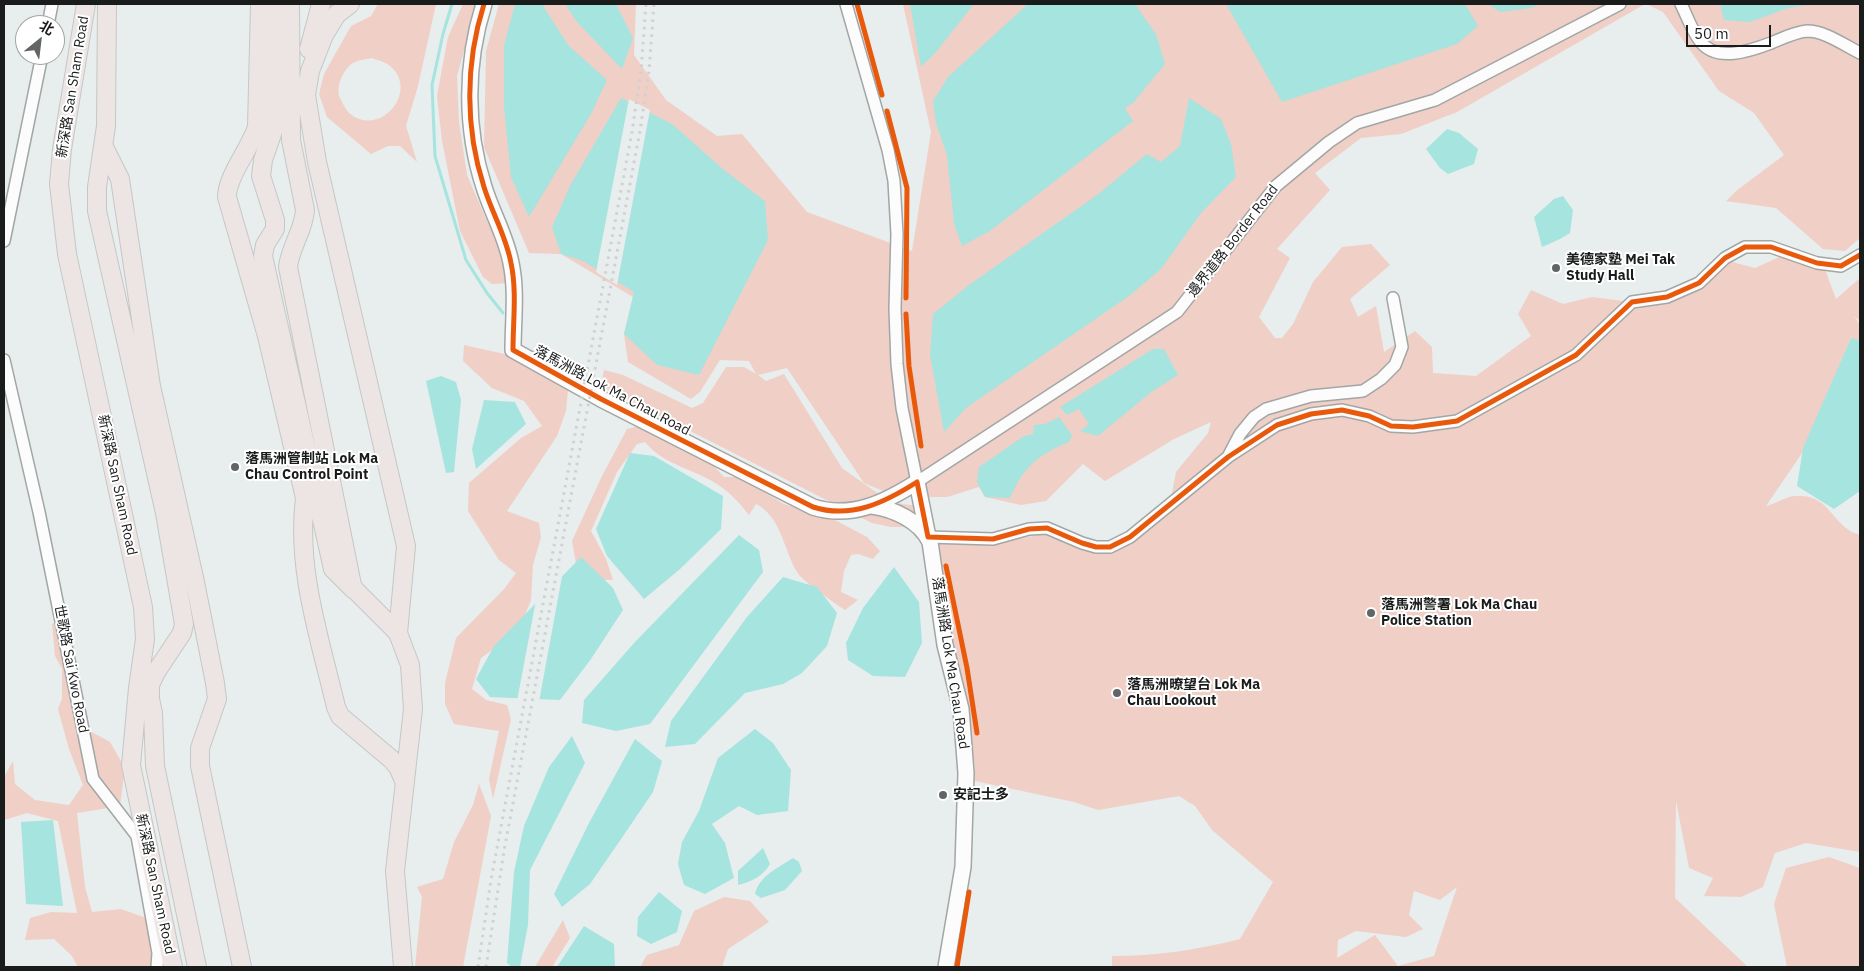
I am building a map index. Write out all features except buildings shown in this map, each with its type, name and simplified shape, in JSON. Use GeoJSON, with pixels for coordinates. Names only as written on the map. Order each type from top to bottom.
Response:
{"type":"FeatureCollection","features":[{"type":"Feature","properties":{"kind":"main road","name":"新深路 San Sham Road"},"geometry":{"type":"LineString","coordinates":[[86,4],[62,149],[59,184],[61,212],[67,254],[143,607],[145,639],[138,688],[132,765],[172,967]]}},
{"type":"Feature","properties":{"kind":"main road","name":"新深路 San Sham Road"},"geometry":{"type":"LineString","coordinates":[[107,4],[104,147],[97,186],[97,211],[166,513],[184,624],[182,633],[156,672],[150,685],[150,699],[153,713],[155,766],[197,967]]}},
{"type":"Feature","properties":{"kind":"main road"},"geometry":{"type":"LineString","coordinates":[[260,4],[257,128],[252,142],[230,182],[227,197],[267,336],[305,498],[302,522],[306,577],[336,707],[340,716],[391,759],[398,767],[405,784]]}},
{"type":"Feature","properties":{"kind":"main road"},"geometry":{"type":"LineString","coordinates":[[275,4],[274,128],[263,160],[262,176],[275,220],[275,229],[265,245],[263,256],[333,569],[398,633],[410,666],[413,709],[395,871],[403,967]]}},
{"type":"Feature","properties":{"kind":"main road"},"geometry":{"type":"LineString","coordinates":[[290,4],[291,140],[305,210],[304,221],[289,257],[288,267],[355,590]]}},
{"type":"Feature","properties":{"kind":"main road"},"geometry":{"type":"LineString","coordinates":[[321,4],[303,72],[317,162],[406,546],[398,633]]}},
{"type":"Feature","properties":{"kind":"main road"},"geometry":{"type":"LineString","coordinates":[[306,95],[310,71],[324,35],[337,14],[350,4]]}},
{"type":"Feature","properties":{"kind":"main road","name":"新深路 San Sham Road"},"geometry":{"type":"LineString","coordinates":[[104,147],[120,179],[151,386],[195,582],[218,699],[200,748],[200,766],[242,967]]}},
{"type":"Feature","properties":{"kind":"street","name":"落馬洲路 Lok Ma Chau Road"},"geometry":{"type":"LineString","coordinates":[[484,4],[472,55],[470,121],[481,176],[511,261],[514,286],[513,350],[601,399],[805,504],[820,509],[839,512],[872,506],[916,482],[933,552],[945,645],[961,709],[966,773],[964,857],[946,967]]}},
{"type":"Feature","properties":{"kind":"street"},"geometry":{"type":"LineString","coordinates":[[846,4],[888,150],[894,181],[897,226],[895,308],[897,364],[916,482]]}},
{"type":"Feature","properties":{"kind":"street","name":"邊界道路 Border Road"},"geometry":{"type":"LineString","coordinates":[[916,482],[1177,312],[1276,186],[1329,142],[1357,124],[1435,100],[1620,4]]}},
{"type":"Feature","properties":{"kind":"street"},"geometry":{"type":"LineString","coordinates":[[1681,4],[1700,41],[1709,50],[1721,54],[1736,53],[1764,46],[1798,32],[1809,31],[1819,33],[1860,53]]}},
{"type":"Feature","properties":{"kind":"street"},"geometry":{"type":"LineString","coordinates":[[4,241],[40,65]]}},
{"type":"Feature","properties":{"kind":"street"},"geometry":{"type":"LineString","coordinates":[[928,537],[993,539],[1029,529],[1046,528],[1096,547],[1110,547],[1130,537],[1228,457],[1277,425],[1311,414],[1342,410],[1369,416],[1391,426],[1413,427],[1457,421],[1576,355],[1632,302],[1667,297],[1699,283],[1725,258],[1745,247],[1770,247],[1817,263],[1841,266],[1860,255]]}},
{"type":"Feature","properties":{"kind":"street"},"geometry":{"type":"LineString","coordinates":[[1228,457],[1249,423],[1266,409],[1284,402],[1311,396],[1362,391],[1381,380],[1395,365],[1402,347],[1393,298]]}},
{"type":"Feature","properties":{"kind":"street","name":"世歌路 Sai Kwo Road"},"geometry":{"type":"LineString","coordinates":[[4,360],[39,512],[93,779],[137,836],[158,953],[157,967]]}},
{"type":"Feature","properties":{"kind":"street","name":"落馬洲路 Lok Ma Chau Road"},"geometry":{"type":"LineString","coordinates":[[872,506],[900,514],[916,525],[928,537]]}},
{"type":"Feature","properties":{"kind":"shaded area"},"geometry":{"type":"Polygon","coordinates":[[[378,4],[436,4],[418,86],[406,126],[417,162],[400,146],[388,146],[371,154],[327,117],[319,94],[324,74],[351,26],[371,16],[378,4]],[[372,58],[357,61],[349,66],[343,74],[339,85],[339,95],[349,113],[361,119],[373,120],[384,116],[392,109],[398,99],[401,88],[398,76],[390,66],[372,58]]]}},
{"type":"Feature","properties":{"kind":"shaded area"},"geometry":{"type":"Polygon","coordinates":[[[463,4],[477,4],[457,76],[459,122],[467,175],[486,219],[505,253],[508,283],[492,284],[483,277],[460,231],[442,141],[437,96],[448,37],[463,4]]]}},
{"type":"Feature","properties":{"kind":"shaded area"},"geometry":{"type":"Polygon","coordinates":[[[499,4],[636,4],[634,55],[666,100],[717,136],[742,134],[807,212],[912,251],[931,132],[903,4],[1645,4],[1457,112],[1401,134],[1361,138],[1315,173],[1330,190],[1277,249],[1290,258],[1259,317],[1275,338],[1282,338],[1293,324],[1313,282],[1342,247],[1371,244],[1390,265],[1350,299],[1358,317],[1376,306],[1384,352],[1415,331],[1432,347],[1433,373],[1476,376],[1531,336],[1518,314],[1531,290],[1563,304],[1592,297],[1632,302],[1673,300],[1718,264],[1732,262],[1755,268],[1788,253],[1823,264],[1836,299],[1860,278],[1860,321],[1854,316],[1860,325],[1860,342],[1851,338],[1802,453],[1766,506],[1792,496],[1808,497],[1824,505],[1850,531],[1860,535],[1860,852],[1806,843],[1775,853],[1763,887],[1741,897],[1704,896],[1713,878],[1689,868],[1676,801],[1675,898],[1748,967],[1112,967],[1112,956],[1176,952],[1240,939],[1273,882],[1212,830],[1195,806],[1179,796],[1098,810],[1074,802],[975,781],[975,766],[936,541],[1000,543],[1047,533],[1110,551],[1170,504],[1176,472],[1208,433],[1211,422],[1174,439],[1105,481],[1083,464],[1046,501],[1021,505],[985,497],[979,487],[947,497],[926,497],[888,493],[864,483],[787,368],[758,375],[766,381],[784,374],[842,468],[890,502],[923,507],[919,527],[891,527],[872,523],[601,386],[604,370],[623,375],[692,408],[703,403],[726,367],[744,367],[756,374],[749,361],[720,360],[700,392],[691,399],[628,362],[624,334],[633,297],[561,254],[529,253],[484,147],[486,51],[499,4]],[[1457,887],[1440,900],[1414,891],[1409,915],[1423,929],[1406,937],[1356,931],[1338,940],[1337,958],[1375,935],[1398,966],[1434,956],[1457,887]]]}},
{"type":"Feature","properties":{"kind":"shaded area"},"geometry":{"type":"Polygon","coordinates":[[[1646,4],[1860,4],[1860,238],[1845,251],[1823,249],[1776,208],[1726,201],[1736,191],[1784,155],[1754,113],[1719,91],[1663,12],[1646,4]]]}},
{"type":"Feature","properties":{"kind":"shaded area"},"geometry":{"type":"Polygon","coordinates":[[[464,345],[545,363],[569,380],[566,411],[557,436],[507,511],[539,523],[541,537],[533,565],[531,600],[519,630],[481,658],[472,689],[486,700],[507,705],[511,719],[493,799],[489,779],[499,731],[454,724],[445,704],[445,683],[456,638],[505,588],[516,573],[499,560],[468,511],[469,483],[521,438],[542,426],[524,401],[492,388],[463,361],[464,345]]]}},
{"type":"Feature","properties":{"kind":"shaded area"},"geometry":{"type":"Polygon","coordinates":[[[639,426],[710,462],[724,477],[740,477],[784,504],[831,518],[867,537],[880,551],[873,559],[858,554],[851,555],[844,571],[841,592],[858,600],[845,610],[819,592],[797,572],[777,525],[764,510],[756,504],[749,515],[737,500],[723,488],[659,455],[645,442],[637,444],[617,472],[591,531],[606,559],[613,580],[593,580],[577,569],[572,541],[602,476],[627,429],[639,426]]]}},
{"type":"Feature","properties":{"kind":"shaded area"},"geometry":{"type":"Polygon","coordinates":[[[64,618],[86,729],[110,742],[125,768],[120,806],[77,813],[85,887],[92,912],[121,909],[146,918],[151,952],[163,967],[78,967],[72,956],[54,939],[25,940],[30,918],[51,912],[77,913],[58,821],[27,813],[4,820],[4,777],[13,761],[15,784],[35,800],[69,805],[83,785],[69,749],[58,709],[62,699],[62,669],[55,656],[52,624],[64,618]]]}},
{"type":"Feature","properties":{"kind":"shaded area"},"geometry":{"type":"Polygon","coordinates":[[[479,784],[491,816],[463,967],[415,967],[422,897],[417,887],[443,879],[454,842],[473,805],[479,784]]]}},
{"type":"Feature","properties":{"kind":"shaded area"},"geometry":{"type":"Polygon","coordinates":[[[1829,857],[1860,868],[1860,967],[1787,967],[1774,904],[1786,868],[1829,857]]]}},
{"type":"Feature","properties":{"kind":"shaded area"},"geometry":{"type":"Polygon","coordinates":[[[724,897],[750,901],[769,922],[728,949],[722,967],[640,967],[647,955],[679,945],[694,911],[724,897]]]}},
{"type":"Feature","properties":{"kind":"shaded area"},"geometry":{"type":"Polygon","coordinates":[[[563,920],[570,938],[552,967],[535,967],[563,920]]]}},
{"type":"Feature","properties":{"kind":"water"},"geometry":{"type":"Polygon","coordinates":[[[515,4],[542,4],[568,45],[607,80],[591,114],[529,217],[511,177],[504,106],[504,46],[515,4]]]}},
{"type":"Feature","properties":{"kind":"water"},"geometry":{"type":"Polygon","coordinates":[[[565,4],[616,4],[633,38],[622,69],[577,22],[565,4]]]}},
{"type":"Feature","properties":{"kind":"water"},"geometry":{"type":"Polygon","coordinates":[[[910,4],[974,4],[936,52],[921,67],[910,4]]]}},
{"type":"Feature","properties":{"kind":"water"},"geometry":{"type":"Polygon","coordinates":[[[1028,4],[1135,4],[1156,34],[1165,64],[1133,103],[1125,108],[1133,121],[990,231],[962,246],[954,224],[947,155],[936,123],[933,101],[948,77],[1028,4]]]}},
{"type":"Feature","properties":{"kind":"water"},"geometry":{"type":"Polygon","coordinates":[[[1226,4],[1465,4],[1478,26],[1457,44],[1282,102],[1226,4]]]}},
{"type":"Feature","properties":{"kind":"water"},"geometry":{"type":"Polygon","coordinates":[[[1488,4],[1541,4],[1531,8],[1500,12],[1488,4]]]}},
{"type":"Feature","properties":{"kind":"water"},"geometry":{"type":"Polygon","coordinates":[[[1720,4],[1814,4],[1788,8],[1750,22],[1724,20],[1720,4]]]}},
{"type":"Feature","properties":{"kind":"water"},"geometry":{"type":"Polygon","coordinates":[[[621,98],[672,124],[724,170],[765,201],[768,240],[699,375],[657,365],[624,334],[634,292],[583,261],[561,254],[552,227],[570,186],[621,98]]]}},
{"type":"Feature","properties":{"kind":"water"},"geometry":{"type":"Polygon","coordinates":[[[1189,98],[1221,119],[1231,144],[1236,177],[1201,213],[1161,269],[1129,296],[966,408],[944,432],[930,355],[933,314],[969,285],[1097,195],[1147,154],[1161,162],[1180,146],[1189,98]]]}},
{"type":"Feature","properties":{"kind":"water"},"geometry":{"type":"Polygon","coordinates":[[[1447,129],[1459,133],[1478,149],[1474,164],[1448,174],[1440,168],[1426,149],[1447,129]]]}},
{"type":"Feature","properties":{"kind":"water"},"geometry":{"type":"Polygon","coordinates":[[[1563,196],[1573,210],[1570,233],[1542,247],[1534,217],[1554,199],[1563,196]]]}},
{"type":"Feature","properties":{"kind":"water"},"geometry":{"type":"Polygon","coordinates":[[[1851,338],[1860,340],[1860,491],[1834,509],[1797,486],[1803,448],[1851,338]]]}},
{"type":"Feature","properties":{"kind":"water"},"geometry":{"type":"Polygon","coordinates":[[[1153,349],[1164,349],[1178,375],[1150,393],[1098,436],[1080,431],[1089,424],[1079,409],[1067,415],[1060,407],[1153,349]]]}},
{"type":"Feature","properties":{"kind":"water"},"geometry":{"type":"Polygon","coordinates":[[[441,376],[456,382],[461,400],[454,472],[446,473],[426,381],[441,376]]]}},
{"type":"Feature","properties":{"kind":"water"},"geometry":{"type":"Polygon","coordinates":[[[484,400],[515,402],[526,424],[476,469],[472,449],[484,400]]]}},
{"type":"Feature","properties":{"kind":"water"},"geometry":{"type":"Polygon","coordinates":[[[1059,417],[1072,435],[1069,442],[1040,457],[1033,463],[1015,487],[1010,498],[985,497],[977,482],[979,467],[1024,436],[1033,434],[1034,425],[1045,424],[1059,417]]]}},
{"type":"Feature","properties":{"kind":"water"},"geometry":{"type":"Polygon","coordinates":[[[630,453],[654,456],[723,496],[721,529],[680,569],[644,599],[607,556],[596,529],[630,453]]]}},
{"type":"Feature","properties":{"kind":"water"},"geometry":{"type":"Polygon","coordinates":[[[739,535],[759,550],[763,572],[650,724],[616,731],[582,723],[584,700],[635,642],[739,535]]]}},
{"type":"Feature","properties":{"kind":"water"},"geometry":{"type":"Polygon","coordinates":[[[581,557],[613,588],[623,610],[591,659],[560,700],[490,697],[476,679],[494,646],[581,557]]]}},
{"type":"Feature","properties":{"kind":"water"},"geometry":{"type":"Polygon","coordinates":[[[894,567],[919,602],[922,643],[905,677],[873,676],[848,660],[846,643],[863,608],[894,567]]]}},
{"type":"Feature","properties":{"kind":"water"},"geometry":{"type":"Polygon","coordinates":[[[783,577],[817,587],[837,613],[827,646],[802,673],[783,684],[745,693],[695,744],[665,747],[671,721],[747,617],[783,577]]]}},
{"type":"Feature","properties":{"kind":"water"},"geometry":{"type":"Polygon","coordinates":[[[755,729],[773,743],[791,770],[788,811],[757,815],[739,806],[712,824],[725,843],[734,878],[705,894],[684,885],[678,864],[682,842],[699,811],[718,758],[755,729]]]}},
{"type":"Feature","properties":{"kind":"water"},"geometry":{"type":"Polygon","coordinates":[[[572,736],[585,763],[530,870],[528,925],[520,967],[512,967],[507,963],[514,872],[524,826],[549,767],[572,736]]]}},
{"type":"Feature","properties":{"kind":"water"},"geometry":{"type":"Polygon","coordinates":[[[635,739],[662,761],[653,792],[590,884],[562,907],[554,894],[589,823],[635,739]]]}},
{"type":"Feature","properties":{"kind":"water"},"geometry":{"type":"Polygon","coordinates":[[[53,820],[63,906],[26,904],[21,822],[53,820]]]}},
{"type":"Feature","properties":{"kind":"water"},"geometry":{"type":"Polygon","coordinates":[[[763,848],[770,864],[756,878],[738,885],[738,871],[763,848]]]}},
{"type":"Feature","properties":{"kind":"water"},"geometry":{"type":"Polygon","coordinates":[[[793,858],[799,862],[802,871],[785,890],[761,898],[755,894],[765,877],[793,858]]]}},
{"type":"Feature","properties":{"kind":"water"},"geometry":{"type":"Polygon","coordinates":[[[659,892],[682,911],[677,932],[651,944],[637,936],[638,917],[659,892]]]}},
{"type":"Feature","properties":{"kind":"water"},"geometry":{"type":"Polygon","coordinates":[[[584,926],[614,944],[615,967],[557,967],[584,926]]]}},
{"type":"Feature","properties":{"kind":"pier"},"geometry":{"type":"Polygon","coordinates":[[[629,99],[650,110],[617,285],[596,272],[629,99]]]}},
{"type":"Feature","properties":{"kind":"pier"},"geometry":{"type":"Polygon","coordinates":[[[563,571],[539,702],[517,701],[536,600],[563,571]]]}},
{"type":"Feature","properties":{"kind":"waterway"},"geometry":{"type":"LineString","coordinates":[[452,4],[443,34],[432,85],[435,156],[466,260],[487,293],[503,313]]}},
{"type":"Feature","properties":{"kind":"railway"},"geometry":{"type":"LineString","coordinates":[[478,967],[491,880],[632,132],[641,71],[646,4]]}},
{"type":"Feature","properties":{"kind":"railway"},"geometry":{"type":"LineString","coordinates":[[486,967],[504,851],[640,131],[649,71],[654,4]]}},
{"type":"Feature","properties":{"kind":"cycle path"},"geometry":{"type":"LineString","coordinates":[[484,4],[473,50],[470,96],[471,119],[473,142],[484,187],[506,243],[511,263],[514,295],[513,350],[601,399],[813,507],[841,511],[867,507],[917,482],[928,537],[993,539],[1029,529],[1047,528],[1082,543],[1096,547],[1110,547],[1130,537],[1228,457],[1277,425],[1311,414],[1342,410],[1369,416],[1391,426],[1413,427],[1457,421],[1576,355],[1632,302],[1667,297],[1699,283],[1725,258],[1745,247],[1771,247],[1817,263],[1841,266],[1860,255]]}},
{"type":"Feature","properties":{"kind":"cycle path"},"geometry":{"type":"LineString","coordinates":[[857,4],[882,95]]}},
{"type":"Feature","properties":{"kind":"cycle path"},"geometry":{"type":"LineString","coordinates":[[887,111],[907,188],[906,298]]}},
{"type":"Feature","properties":{"kind":"cycle path"},"geometry":{"type":"LineString","coordinates":[[906,314],[909,366],[921,446]]}},
{"type":"Feature","properties":{"kind":"cycle path"},"geometry":{"type":"LineString","coordinates":[[946,566],[967,668],[977,733]]}},
{"type":"Feature","properties":{"kind":"cycle path"},"geometry":{"type":"LineString","coordinates":[[957,967],[969,892]]}},
{"type":"Feature","properties":{"kind":"place","name":"美德家塾 Mei Tak Study Hall"},"geometry":{"type":"Point","coordinates":[1556,268]}},
{"type":"Feature","properties":{"kind":"place","name":"落馬洲管制站 Lok Ma Chau Control Point"},"geometry":{"type":"Point","coordinates":[235,467]}},
{"type":"Feature","properties":{"kind":"place","name":"落馬洲警署 Lok Ma Chau Police Station"},"geometry":{"type":"Point","coordinates":[1371,613]}},
{"type":"Feature","properties":{"kind":"place","name":"落馬洲暸望台 Lok Ma Chau Lookout"},"geometry":{"type":"Point","coordinates":[1117,693]}},
{"type":"Feature","properties":{"kind":"place","name":"安記士多"},"geometry":{"type":"Point","coordinates":[943,795]}}]}
